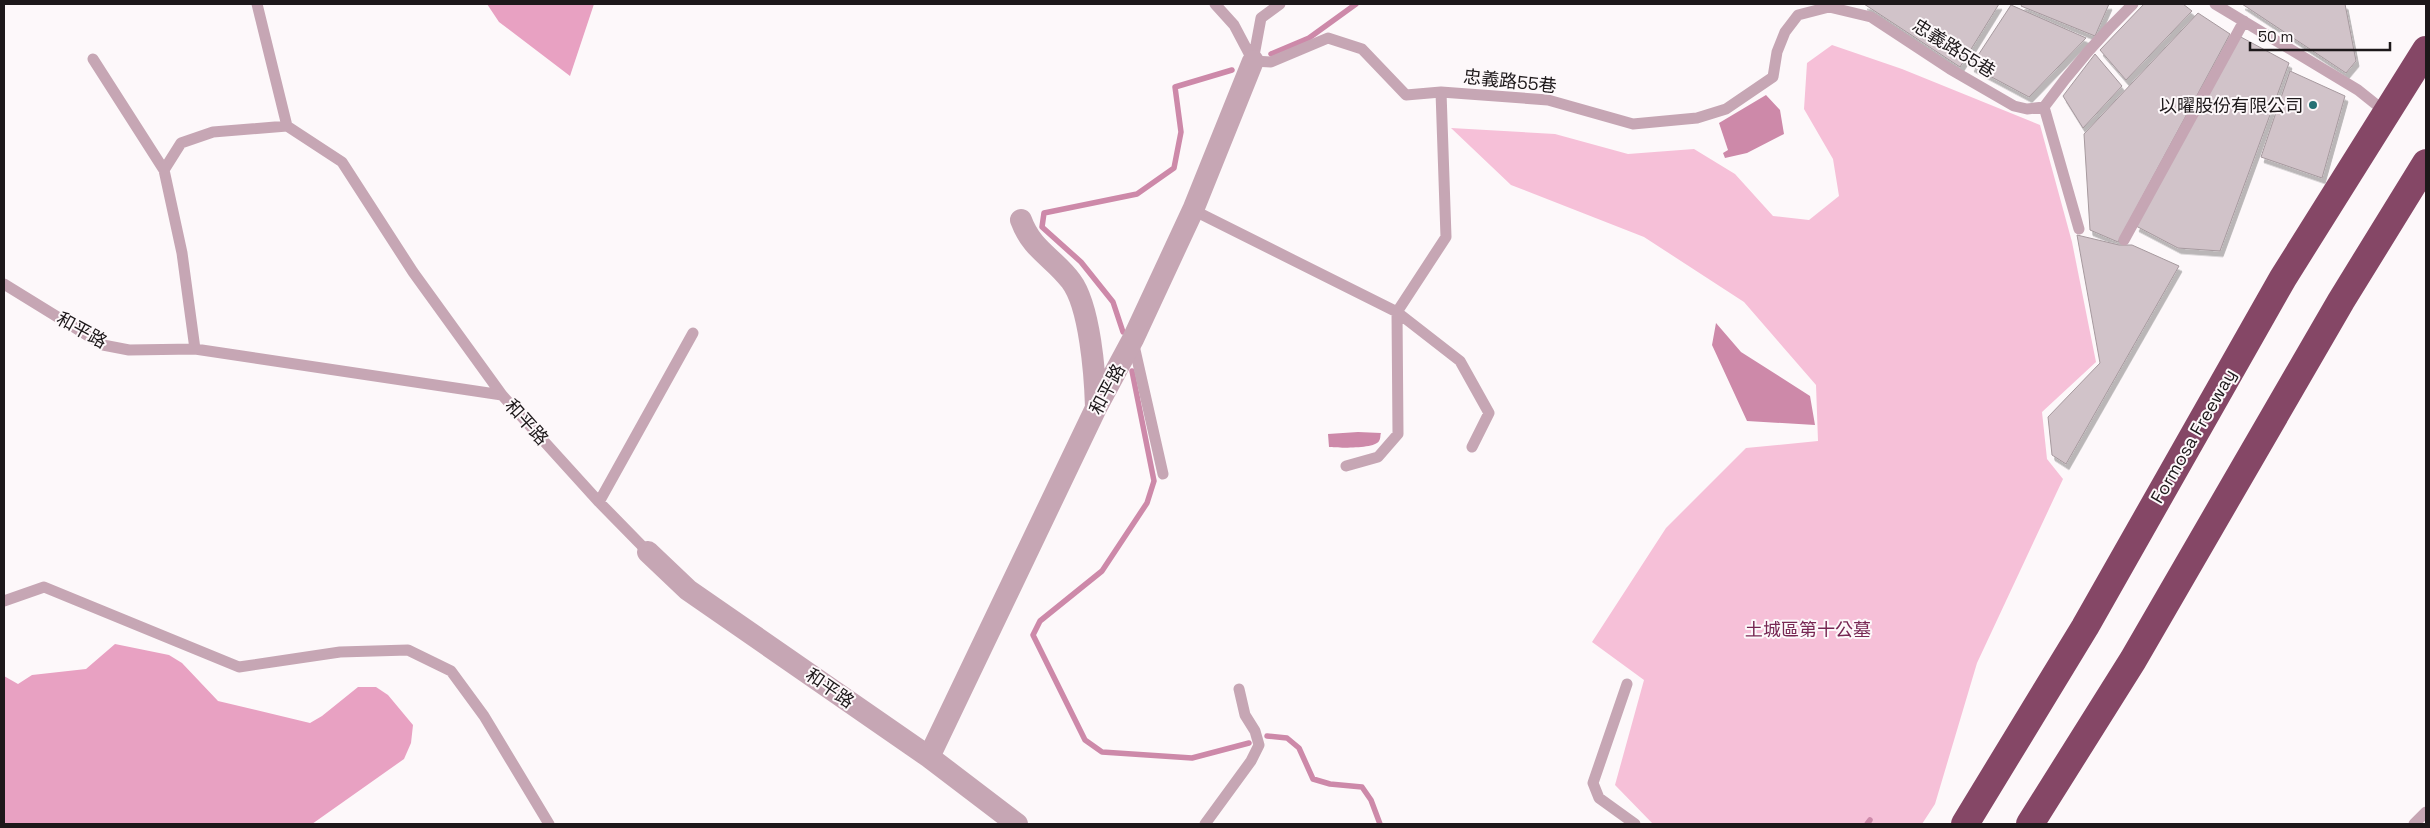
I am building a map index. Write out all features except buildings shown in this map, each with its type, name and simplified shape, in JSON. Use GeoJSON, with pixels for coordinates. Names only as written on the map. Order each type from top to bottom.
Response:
{"type":"FeatureCollection","features":[{"type":"Feature","properties":{"kind":"highway","name":"Formosa Freeway"},"geometry":{"type":"LineString","coordinates":[[1965,824],[2085,627],[2283,278],[2426,50]]}},
{"type":"Feature","properties":{"kind":"highway"},"geometry":{"type":"LineString","coordinates":[[2030,824],[2133,660],[2340,301],[2426,163]]}},
{"type":"Feature","properties":{"kind":"street","name":"和平路"},"geometry":{"type":"LineString","coordinates":[[929,757],[1096,408],[1133,339],[1193,210],[1254,60]]}},
{"type":"Feature","properties":{"kind":"street"},"geometry":{"type":"LineString","coordinates":[[1021,220],[1027,236],[1072,282],[1083,308],[1094,373],[1096,408]]}},
{"type":"Feature","properties":{"kind":"street","name":"和平路"},"geometry":{"type":"LineString","coordinates":[[648,552],[688,590],[929,757],[1017,824]]}},
{"type":"Feature","properties":{"kind":"lane"},"geometry":{"type":"LineString","coordinates":[[257,4],[288,126]]}},
{"type":"Feature","properties":{"kind":"lane"},"geometry":{"type":"LineString","coordinates":[[1215,4],[1234,25],[1254,60]]}},
{"type":"Feature","properties":{"kind":"lane","name":"和平路"},"geometry":{"type":"LineString","coordinates":[[1254,60],[1261,18],[1280,4]]}},
{"type":"Feature","properties":{"kind":"lane"},"geometry":{"type":"LineString","coordinates":[[2079,229],[2044,107],[2068,74],[2106,30],[2133,4]]}},
{"type":"Feature","properties":{"kind":"lane"},"geometry":{"type":"LineString","coordinates":[[2215,4],[2358,90],[2378,106]]}},
{"type":"Feature","properties":{"kind":"lane","name":"忠義路55巷"},"geometry":{"type":"LineString","coordinates":[[1254,60],[1271,62],[1328,38],[1362,50],[1406,95],[1441,92],[1548,100],[1632,124],[1697,118],[1726,109],[1766,84],[1773,77],[1777,52],[1785,32],[1798,16],[1829,7],[1871,17],[1950,69],[2014,106],[2027,110],[2044,107]]}},
{"type":"Feature","properties":{"kind":"lane"},"geometry":{"type":"LineString","coordinates":[[2124,240],[2244,22]]}},
{"type":"Feature","properties":{"kind":"lane"},"geometry":{"type":"LineString","coordinates":[[93,59],[164,170],[182,253],[195,349]]}},
{"type":"Feature","properties":{"kind":"lane"},"geometry":{"type":"LineString","coordinates":[[1346,466],[1378,457],[1398,434],[1397,312],[1446,237],[1441,92]]}},
{"type":"Feature","properties":{"kind":"lane"},"geometry":{"type":"LineString","coordinates":[[164,170],[181,143],[213,132],[288,126],[342,162],[413,272],[502,395]]}},
{"type":"Feature","properties":{"kind":"lane"},"geometry":{"type":"LineString","coordinates":[[1193,210],[1397,312],[1460,361],[1489,413],[1472,447]]}},
{"type":"Feature","properties":{"kind":"lane","name":"和平路"},"geometry":{"type":"LineString","coordinates":[[4,284],[103,345],[129,350],[195,349],[502,395],[599,502],[648,552]]}},
{"type":"Feature","properties":{"kind":"lane"},"geometry":{"type":"LineString","coordinates":[[599,502],[693,333]]}},
{"type":"Feature","properties":{"kind":"lane"},"geometry":{"type":"LineString","coordinates":[[1133,339],[1163,474]]}},
{"type":"Feature","properties":{"kind":"lane"},"geometry":{"type":"LineString","coordinates":[[4,601],[44,587],[239,667],[340,652],[408,650],[451,671],[484,716],[549,824]]}},
{"type":"Feature","properties":{"kind":"lane"},"geometry":{"type":"LineString","coordinates":[[1627,684],[1593,782],[1599,798],[1635,824]]}},
{"type":"Feature","properties":{"kind":"lane"},"geometry":{"type":"LineString","coordinates":[[1205,824],[1251,761],[1259,745],[1255,731],[1245,715],[1239,689]]}},
{"type":"Feature","properties":{"kind":"lane"},"geometry":{"type":"LineString","coordinates":[[2414,824],[2426,812]]}},
{"type":"Feature","properties":{"kind":"green space","name":"土城區第十公墓"},"geometry":{"type":"Polygon","coordinates":[[[1832,45],[1902,69],[2040,125],[2072,242],[2096,362],[2042,412],[2047,459],[2063,479],[1977,663],[1935,804],[1922,824],[1653,824],[1615,785],[1644,680],[1592,642],[1666,528],[1746,448],[1818,441],[1816,385],[1744,302],[1644,237],[1511,185],[1451,128],[1555,134],[1628,154],[1694,149],[1735,174],[1773,216],[1809,220],[1839,196],[1833,159],[1804,109],[1807,63],[1832,45]]]}},
{"type":"Feature","properties":{"kind":"shaded area"},"geometry":{"type":"Polygon","coordinates":[[[487,4],[594,4],[570,76],[499,22],[487,4]]]}},
{"type":"Feature","properties":{"kind":"shaded area"},"geometry":{"type":"Polygon","coordinates":[[[1766,95],[1780,110],[1784,134],[1747,153],[1725,158],[1723,153],[1728,150],[1719,123],[1766,95]]]}},
{"type":"Feature","properties":{"kind":"shaded area"},"geometry":{"type":"Polygon","coordinates":[[[1716,323],[1741,352],[1810,396],[1815,425],[1747,421],[1712,345],[1716,323]]]}},
{"type":"Feature","properties":{"kind":"shaded area"},"geometry":{"type":"Polygon","coordinates":[[[1381,433],[1380,439],[1376,444],[1364,447],[1329,447],[1328,434],[1381,433]]]}},
{"type":"Feature","properties":{"kind":"shaded area"},"geometry":{"type":"Polygon","coordinates":[[[115,644],[169,655],[182,663],[218,701],[310,723],[322,716],[358,687],[376,687],[388,695],[413,725],[411,743],[404,759],[312,824],[4,824],[4,676],[18,684],[32,675],[86,669],[115,644]]]}},
{"type":"Feature","properties":{"kind":"waterway"},"geometry":{"type":"LineString","coordinates":[[1271,54],[1309,38],[1356,4]]}},
{"type":"Feature","properties":{"kind":"waterway"},"geometry":{"type":"LineString","coordinates":[[1123,332],[1113,302],[1081,262],[1042,227],[1044,213],[1137,194],[1174,168],[1181,132],[1175,87],[1232,70]]}},
{"type":"Feature","properties":{"kind":"waterway"},"geometry":{"type":"LineString","coordinates":[[1132,371],[1154,481],[1147,503],[1102,571],[1040,621],[1033,635],[1085,740],[1102,752],[1192,758],[1249,743]]}},
{"type":"Feature","properties":{"kind":"waterway"},"geometry":{"type":"LineString","coordinates":[[1267,736],[1287,738],[1299,748],[1313,779],[1330,784],[1362,787],[1371,800],[1380,824]]}},
{"type":"Feature","properties":{"kind":"waterway"},"geometry":{"type":"LineString","coordinates":[[1867,824],[1870,820]]}},
{"type":"Feature","properties":{"kind":"place","name":"以曜股份有限公司"},"geometry":{"type":"Point","coordinates":[2313,105]}}]}
